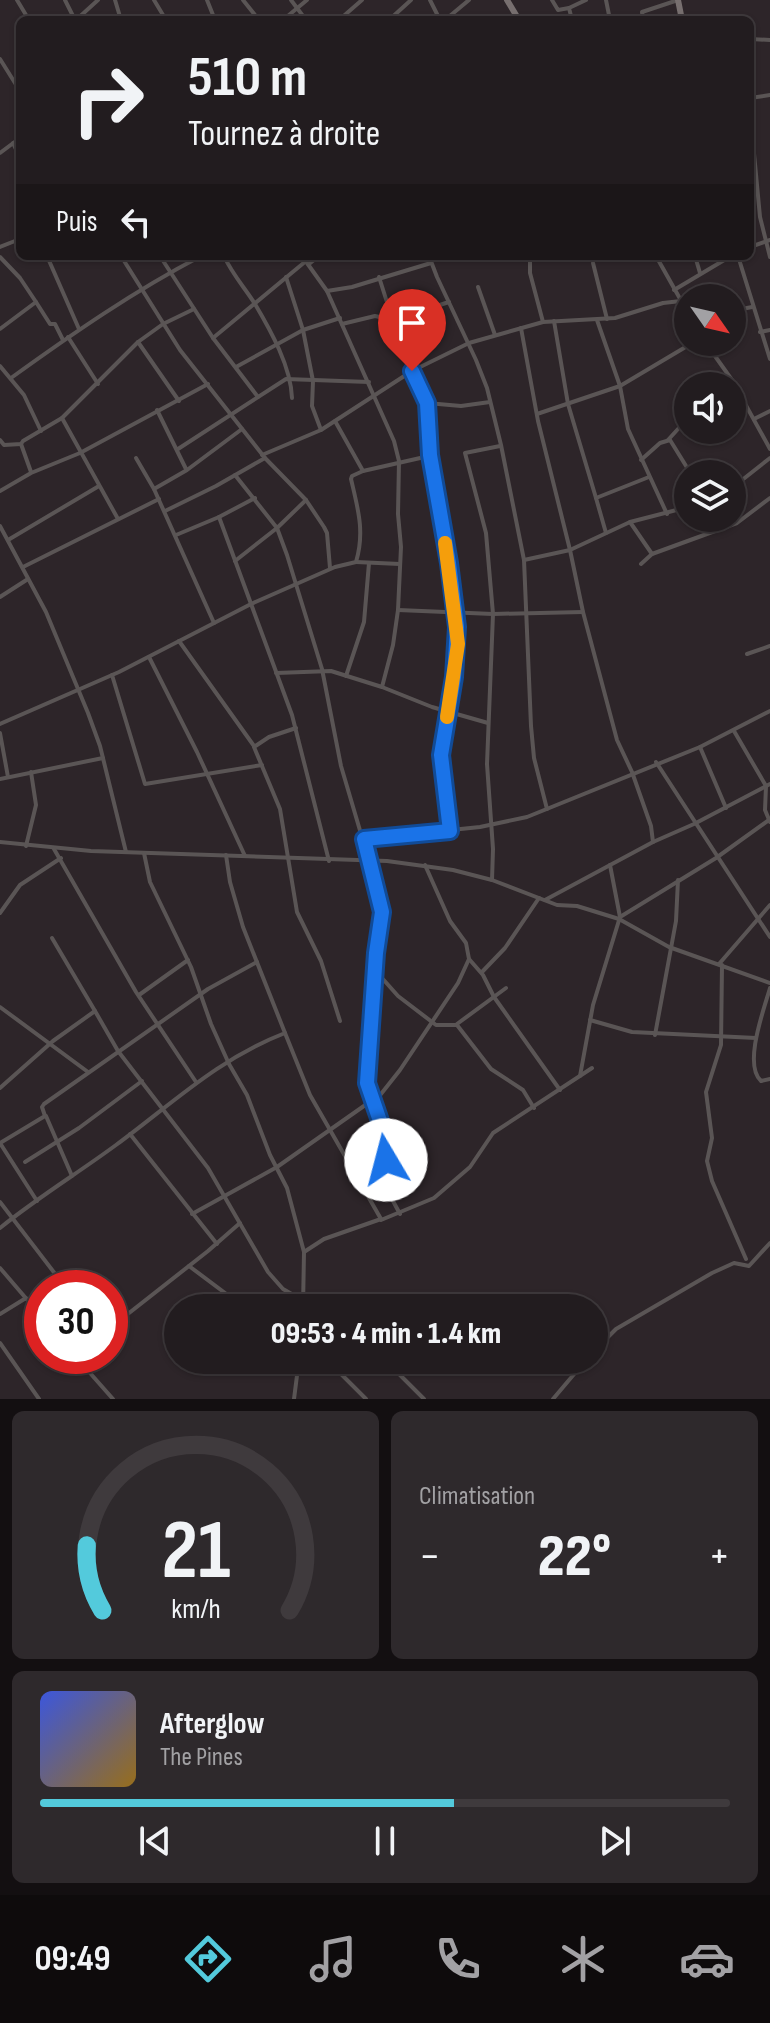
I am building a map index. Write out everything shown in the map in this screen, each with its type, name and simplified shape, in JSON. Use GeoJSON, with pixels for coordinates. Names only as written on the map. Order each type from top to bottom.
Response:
{"type":"FeatureCollection","features":[{"type":"Feature","properties":{"kind":"street"},"geometry":{"type":"LineString","coordinates":[[80,16],[98,0]]}},
{"type":"Feature","properties":{"kind":"street"},"geometry":{"type":"LineString","coordinates":[[243,0],[256,16]]}},
{"type":"Feature","properties":{"kind":"street"},"geometry":{"type":"LineString","coordinates":[[291,0],[303,16]]}},
{"type":"Feature","properties":{"kind":"street"},"geometry":{"type":"LineString","coordinates":[[288,16],[307,0]]}},
{"type":"Feature","properties":{"kind":"street"},"geometry":{"type":"LineString","coordinates":[[344,16],[362,0]]}},
{"type":"Feature","properties":{"kind":"street"},"geometry":{"type":"LineString","coordinates":[[393,16],[411,0]]}},
{"type":"Feature","properties":{"kind":"street"},"geometry":{"type":"LineString","coordinates":[[448,16],[469,0]]}},
{"type":"Feature","properties":{"kind":"street"},"geometry":{"type":"LineString","coordinates":[[552,0],[558,10],[586,0]]}},
{"type":"Feature","properties":{"kind":"street"},"geometry":{"type":"LineString","coordinates":[[642,16],[645,11],[678,0]]}},
{"type":"Feature","properties":{"kind":"street"},"geometry":{"type":"LineString","coordinates":[[569,8],[571,16]]}},
{"type":"Feature","properties":{"kind":"street"},"geometry":{"type":"LineString","coordinates":[[1,62],[16,85]]}},
{"type":"Feature","properties":{"kind":"street"},"geometry":{"type":"LineString","coordinates":[[0,153],[16,141]]}},
{"type":"Feature","properties":{"kind":"street"},"geometry":{"type":"LineString","coordinates":[[13,143],[16,149]]}},
{"type":"Feature","properties":{"kind":"street"},"geometry":{"type":"LineString","coordinates":[[754,153],[760,217],[770,257]]}},
{"type":"Feature","properties":{"kind":"street"},"geometry":{"type":"LineString","coordinates":[[0,257],[20,278],[50,324],[55,324],[98,384]]}},
{"type":"Feature","properties":{"kind":"street"},"geometry":{"type":"LineString","coordinates":[[49,260],[79,329]]}},
{"type":"Feature","properties":{"kind":"street"},"geometry":{"type":"LineString","coordinates":[[123,260],[180,350],[264,456],[306,500],[327,533],[330,569]]}},
{"type":"Feature","properties":{"kind":"street"},"geometry":{"type":"LineString","coordinates":[[163,260],[213,338],[258,397]]}},
{"type":"Feature","properties":{"kind":"street"},"geometry":{"type":"LineString","coordinates":[[11,378],[79,329],[193,260]]}},
{"type":"Feature","properties":{"kind":"street"},"geometry":{"type":"LineString","coordinates":[[226,260],[255,303],[291,379],[292,398]]}},
{"type":"Feature","properties":{"kind":"street"},"geometry":{"type":"LineString","coordinates":[[430,260],[469,343],[501,445],[524,560],[533,752],[547,809]]}},
{"type":"Feature","properties":{"kind":"street"},"geometry":{"type":"LineString","coordinates":[[530,260],[530,273],[543,322]]}},
{"type":"Feature","properties":{"kind":"street"},"geometry":{"type":"LineString","coordinates":[[658,260],[674,290]]}},
{"type":"Feature","properties":{"kind":"street"},"geometry":{"type":"LineString","coordinates":[[696,260],[701,273]]}},
{"type":"Feature","properties":{"kind":"street"},"geometry":{"type":"LineString","coordinates":[[684,284],[724,260]]}},
{"type":"Feature","properties":{"kind":"street"},"geometry":{"type":"LineString","coordinates":[[739,260],[770,359]]}},
{"type":"Feature","properties":{"kind":"street"},"geometry":{"type":"LineString","coordinates":[[213,338],[305,261],[327,291],[376,396],[399,461],[398,610],[382,687]]}},
{"type":"Feature","properties":{"kind":"street"},"geometry":{"type":"LineString","coordinates":[[327,291],[352,287],[431,263]]}},
{"type":"Feature","properties":{"kind":"street"},"geometry":{"type":"LineString","coordinates":[[593,263],[607,319]]}},
{"type":"Feature","properties":{"kind":"street"},"geometry":{"type":"LineString","coordinates":[[286,277],[303,330],[313,381],[312,406],[321,430]]}},
{"type":"Feature","properties":{"kind":"street"},"geometry":{"type":"LineString","coordinates":[[379,277],[405,359],[427,403],[430,455],[455,613],[458,644],[441,755],[450,831]]}},
{"type":"Feature","properties":{"kind":"street"},"geometry":{"type":"LineString","coordinates":[[478,287],[495,335]]}},
{"type":"Feature","properties":{"kind":"street"},"geometry":{"type":"LineString","coordinates":[[0,329],[36,302]]}},
{"type":"Feature","properties":{"kind":"street"},"geometry":{"type":"LineString","coordinates":[[342,324],[375,316],[393,320],[449,302]]}},
{"type":"Feature","properties":{"kind":"street"},"geometry":{"type":"LineString","coordinates":[[165,511],[235,475],[264,456],[321,430],[412,371],[469,343],[543,322],[607,319],[674,302]]}},
{"type":"Feature","properties":{"kind":"street"},"geometry":{"type":"LineString","coordinates":[[746,308],[752,307]]}},
{"type":"Feature","properties":{"kind":"street"},"geometry":{"type":"LineString","coordinates":[[0,440],[4,445],[21,444],[62,418],[138,342],[163,324],[194,309]]}},
{"type":"Feature","properties":{"kind":"street"},"geometry":{"type":"LineString","coordinates":[[236,367],[303,330],[340,318]]}},
{"type":"Feature","properties":{"kind":"street"},"geometry":{"type":"LineString","coordinates":[[597,320],[620,386],[628,429],[667,514]]}},
{"type":"Feature","properties":{"kind":"street"},"geometry":{"type":"LineString","coordinates":[[554,321],[568,404],[606,533]]}},
{"type":"Feature","properties":{"kind":"street"},"geometry":{"type":"LineString","coordinates":[[521,328],[537,414],[583,612],[617,740],[632,772],[651,826],[653,842]]}},
{"type":"Feature","properties":{"kind":"street"},"geometry":{"type":"LineString","coordinates":[[760,332],[770,330]]}},
{"type":"Feature","properties":{"kind":"street"},"geometry":{"type":"LineString","coordinates":[[138,342],[179,401]]}},
{"type":"Feature","properties":{"kind":"street"},"geometry":{"type":"LineString","coordinates":[[537,414],[620,386],[674,354]]}},
{"type":"Feature","properties":{"kind":"street"},"geometry":{"type":"LineString","coordinates":[[0,366],[24,395],[41,431]]}},
{"type":"Feature","properties":{"kind":"street"},"geometry":{"type":"LineString","coordinates":[[178,449],[280,382],[291,379],[369,382]]}},
{"type":"Feature","properties":{"kind":"street"},"geometry":{"type":"LineString","coordinates":[[0,491],[31,473],[80,453],[208,384]]}},
{"type":"Feature","properties":{"kind":"street"},"geometry":{"type":"LineString","coordinates":[[427,403],[461,406],[490,402]]}},
{"type":"Feature","properties":{"kind":"street"},"geometry":{"type":"LineString","coordinates":[[746,405],[770,449]]}},
{"type":"Feature","properties":{"kind":"street"},"geometry":{"type":"LineString","coordinates":[[157,410],[187,470]]}},
{"type":"Feature","properties":{"kind":"street"},"geometry":{"type":"LineString","coordinates":[[754,419],[770,411]]}},
{"type":"Feature","properties":{"kind":"street"},"geometry":{"type":"LineString","coordinates":[[62,418],[118,519]]}},
{"type":"Feature","properties":{"kind":"street"},"geometry":{"type":"LineString","coordinates":[[335,421],[363,471]]}},
{"type":"Feature","properties":{"kind":"street"},"geometry":{"type":"LineString","coordinates":[[154,489],[187,470],[243,429]]}},
{"type":"Feature","properties":{"kind":"street"},"geometry":{"type":"LineString","coordinates":[[641,460],[674,433]]}},
{"type":"Feature","properties":{"kind":"street"},"geometry":{"type":"LineString","coordinates":[[667,440],[677,448],[683,460]]}},
{"type":"Feature","properties":{"kind":"street"},"geometry":{"type":"LineString","coordinates":[[21,444],[31,473]]}},
{"type":"Feature","properties":{"kind":"street"},"geometry":{"type":"LineString","coordinates":[[492,880],[487,787],[493,614],[486,533],[465,453],[501,445]]}},
{"type":"Feature","properties":{"kind":"street"},"geometry":{"type":"LineString","coordinates":[[356,562],[362,544],[361,519],[352,476],[430,455]]}},
{"type":"Feature","properties":{"kind":"street"},"geometry":{"type":"LineString","coordinates":[[136,458],[165,511],[214,623]]}},
{"type":"Feature","properties":{"kind":"street"},"geometry":{"type":"LineString","coordinates":[[746,477],[770,458]]}},
{"type":"Feature","properties":{"kind":"street"},"geometry":{"type":"LineString","coordinates":[[235,475],[277,528],[322,669],[341,766],[364,839],[382,912],[374,969],[367,1074],[380,1121],[388,1174],[393,1186],[393,1201],[400,1214]]}},
{"type":"Feature","properties":{"kind":"street"},"geometry":{"type":"LineString","coordinates":[[596,498],[649,477]]}},
{"type":"Feature","properties":{"kind":"street"},"geometry":{"type":"LineString","coordinates":[[8,540],[99,486]]}},
{"type":"Feature","properties":{"kind":"street"},"geometry":{"type":"LineString","coordinates":[[176,535],[255,498]]}},
{"type":"Feature","properties":{"kind":"street"},"geometry":{"type":"LineString","coordinates":[[641,564],[652,554],[737,523],[770,498]]}},
{"type":"Feature","properties":{"kind":"street"},"geometry":{"type":"LineString","coordinates":[[23,567],[159,499]]}},
{"type":"Feature","properties":{"kind":"street"},"geometry":{"type":"LineString","coordinates":[[235,561],[306,500]]}},
{"type":"Feature","properties":{"kind":"street"},"geometry":{"type":"LineString","coordinates":[[524,560],[570,550],[630,522],[674,512]]}},
{"type":"Feature","properties":{"kind":"street"},"geometry":{"type":"LineString","coordinates":[[219,517],[296,728],[329,861]]}},
{"type":"Feature","properties":{"kind":"street"},"geometry":{"type":"LineString","coordinates":[[630,522],[652,554]]}},
{"type":"Feature","properties":{"kind":"street"},"geometry":{"type":"LineString","coordinates":[[0,526],[29,578],[79,690],[103,758],[126,852]]}},
{"type":"Feature","properties":{"kind":"street"},"geometry":{"type":"LineString","coordinates":[[0,724],[112,675],[251,604],[330,569],[356,562],[400,564]]}},
{"type":"Feature","properties":{"kind":"street"},"geometry":{"type":"LineString","coordinates":[[346,676],[364,622],[369,563]]}},
{"type":"Feature","properties":{"kind":"street"},"geometry":{"type":"LineString","coordinates":[[0,597],[29,578]]}},
{"type":"Feature","properties":{"kind":"street"},"geometry":{"type":"LineString","coordinates":[[398,610],[493,614],[583,612]]}},
{"type":"Feature","properties":{"kind":"street"},"geometry":{"type":"LineString","coordinates":[[179,641],[254,746],[280,809],[296,910],[321,961],[340,1021]]}},
{"type":"Feature","properties":{"kind":"street"},"geometry":{"type":"LineString","coordinates":[[747,654],[770,646]]}},
{"type":"Feature","properties":{"kind":"street"},"geometry":{"type":"LineString","coordinates":[[149,656],[245,856]]}},
{"type":"Feature","properties":{"kind":"street"},"geometry":{"type":"LineString","coordinates":[[276,673],[322,669],[488,723]]}},
{"type":"Feature","properties":{"kind":"street"},"geometry":{"type":"LineString","coordinates":[[112,675],[145,783],[262,765]]}},
{"type":"Feature","properties":{"kind":"street"},"geometry":{"type":"LineString","coordinates":[[364,839],[491,825],[547,809],[656,762],[700,747],[770,711]]}},
{"type":"Feature","properties":{"kind":"street"},"geometry":{"type":"LineString","coordinates":[[254,746],[296,728]]}},
{"type":"Feature","properties":{"kind":"street"},"geometry":{"type":"LineString","coordinates":[[620,918],[770,821],[764,809],[768,785],[734,731]]}},
{"type":"Feature","properties":{"kind":"street"},"geometry":{"type":"LineString","coordinates":[[0,733],[8,777]]}},
{"type":"Feature","properties":{"kind":"street"},"geometry":{"type":"LineString","coordinates":[[700,747],[726,808]]}},
{"type":"Feature","properties":{"kind":"street"},"geometry":{"type":"LineString","coordinates":[[0,779],[103,758]]}},
{"type":"Feature","properties":{"kind":"street"},"geometry":{"type":"LineString","coordinates":[[656,762],[770,937]]}},
{"type":"Feature","properties":{"kind":"street"},"geometry":{"type":"LineString","coordinates":[[26,846],[36,805],[31,772]]}},
{"type":"Feature","properties":{"kind":"street"},"geometry":{"type":"LineString","coordinates":[[481,972],[505,948],[542,899],[768,785]]}},
{"type":"Feature","properties":{"kind":"street"},"geometry":{"type":"LineString","coordinates":[[0,842],[54,849],[425,865],[492,880],[557,905],[577,906],[620,918],[669,947],[770,985],[756,1038],[755,1075],[761,1081],[770,1079]]}},
{"type":"Feature","properties":{"kind":"street"},"geometry":{"type":"LineString","coordinates":[[54,849],[139,995],[196,1083]]}},
{"type":"Feature","properties":{"kind":"street"},"geometry":{"type":"LineString","coordinates":[[144,853],[150,882],[188,960],[206,1012],[227,1060],[246,1092],[261,1135],[287,1188],[304,1252],[303,1294]]}},
{"type":"Feature","properties":{"kind":"street"},"geometry":{"type":"LineString","coordinates":[[226,855],[234,897],[297,1065],[329,1131],[381,1220]]}},
{"type":"Feature","properties":{"kind":"street"},"geometry":{"type":"LineString","coordinates":[[0,913],[20,885],[61,858]]}},
{"type":"Feature","properties":{"kind":"street"},"geometry":{"type":"LineString","coordinates":[[425,865],[450,921],[466,943],[469,959],[481,972],[494,997],[560,1090]]}},
{"type":"Feature","properties":{"kind":"street"},"geometry":{"type":"LineString","coordinates":[[580,1076],[590,1020],[620,918],[610,865]]}},
{"type":"Feature","properties":{"kind":"street"},"geometry":{"type":"LineString","coordinates":[[656,1035],[669,947],[676,921],[678,880]]}},
{"type":"Feature","properties":{"kind":"street"},"geometry":{"type":"LineString","coordinates":[[746,1259],[712,1181],[707,1161],[712,1138],[706,1092],[722,1037],[720,965],[770,905]]}},
{"type":"Feature","properties":{"kind":"street"},"geometry":{"type":"LineString","coordinates":[[52,938],[118,1051],[190,1141],[276,1282],[293,1294]]}},
{"type":"Feature","properties":{"kind":"street"},"geometry":{"type":"LineString","coordinates":[[192,1214],[277,1167],[385,1091],[458,983],[469,959]]}},
{"type":"Feature","properties":{"kind":"street"},"geometry":{"type":"LineString","coordinates":[[139,995],[188,960]]}},
{"type":"Feature","properties":{"kind":"street"},"geometry":{"type":"LineString","coordinates":[[72,1177],[56,1144],[42,1107],[44,1104],[201,994],[257,962]]}},
{"type":"Feature","properties":{"kind":"street"},"geometry":{"type":"LineString","coordinates":[[374,969],[398,996],[438,1026],[457,1024],[506,988]]}},
{"type":"Feature","properties":{"kind":"street"},"geometry":{"type":"LineString","coordinates":[[0,1007],[88,1072]]}},
{"type":"Feature","properties":{"kind":"street"},"geometry":{"type":"LineString","coordinates":[[0,1088],[50,1044],[95,1011]]}},
{"type":"Feature","properties":{"kind":"street"},"geometry":{"type":"LineString","coordinates":[[590,1020],[656,1035],[756,1038]]}},
{"type":"Feature","properties":{"kind":"street"},"geometry":{"type":"LineString","coordinates":[[457,1024],[491,1069],[523,1090],[534,1108]]}},
{"type":"Feature","properties":{"kind":"street"},"geometry":{"type":"LineString","coordinates":[[0,1228],[227,1060],[251,1046],[285,1033]]}},
{"type":"Feature","properties":{"kind":"street"},"geometry":{"type":"LineString","coordinates":[[304,1252],[324,1239],[400,1214],[431,1200],[470,1167],[493,1133],[592,1068]]}},
{"type":"Feature","properties":{"kind":"street"},"geometry":{"type":"LineString","coordinates":[[25,1162],[56,1144],[142,1081]]}},
{"type":"Feature","properties":{"kind":"street"},"geometry":{"type":"LineString","coordinates":[[37,1201],[0,1143],[46,1116]]}},
{"type":"Feature","properties":{"kind":"street"},"geometry":{"type":"LineString","coordinates":[[130,1134],[217,1244]]}},
{"type":"Feature","properties":{"kind":"street"},"geometry":{"type":"LineString","coordinates":[[0,1202],[52,1270]]}},
{"type":"Feature","properties":{"kind":"street"},"geometry":{"type":"LineString","coordinates":[[128,1314],[240,1223]]}},
{"type":"Feature","properties":{"kind":"street"},"geometry":{"type":"LineString","coordinates":[[734,1263],[749,1266],[770,1243]]}},
{"type":"Feature","properties":{"kind":"street"},"geometry":{"type":"LineString","coordinates":[[608,1337],[687,1286],[759,1253]]}},
{"type":"Feature","properties":{"kind":"street"},"geometry":{"type":"LineString","coordinates":[[189,1266],[226,1294]]}},
{"type":"Feature","properties":{"kind":"street"},"geometry":{"type":"LineString","coordinates":[[0,1268],[24,1296]]}},
{"type":"Feature","properties":{"kind":"street"},"geometry":{"type":"LineString","coordinates":[[0,1314],[24,1299]]}},
{"type":"Feature","properties":{"kind":"street"},"geometry":{"type":"LineString","coordinates":[[0,1343],[39,1399]]}},
{"type":"Feature","properties":{"kind":"street"},"geometry":{"type":"LineString","coordinates":[[92,1374],[113,1399]]}},
{"type":"Feature","properties":{"kind":"street"},"geometry":{"type":"LineString","coordinates":[[294,1399],[297,1374]]}},
{"type":"Feature","properties":{"kind":"street"},"geometry":{"type":"LineString","coordinates":[[341,1374],[366,1399]]}},
{"type":"Feature","properties":{"kind":"street"},"geometry":{"type":"LineString","coordinates":[[399,1374],[424,1399]]}},
{"type":"Feature","properties":{"kind":"street"},"geometry":{"type":"LineString","coordinates":[[553,1399],[574,1374]]}},
{"type":"Feature","properties":{"kind":"slow traffic"},"geometry":{"type":"LineString","coordinates":[[445,543],[458,644],[447,717]]}},
{"type":"Feature","properties":{"kind":"route"},"geometry":{"type":"LineString","coordinates":[[386,1160],[380,1121],[367,1083],[369,1029],[382,912],[364,839],[450,831],[441,755],[458,644],[449,563],[433,480],[427,403],[412,371]]}}]}
